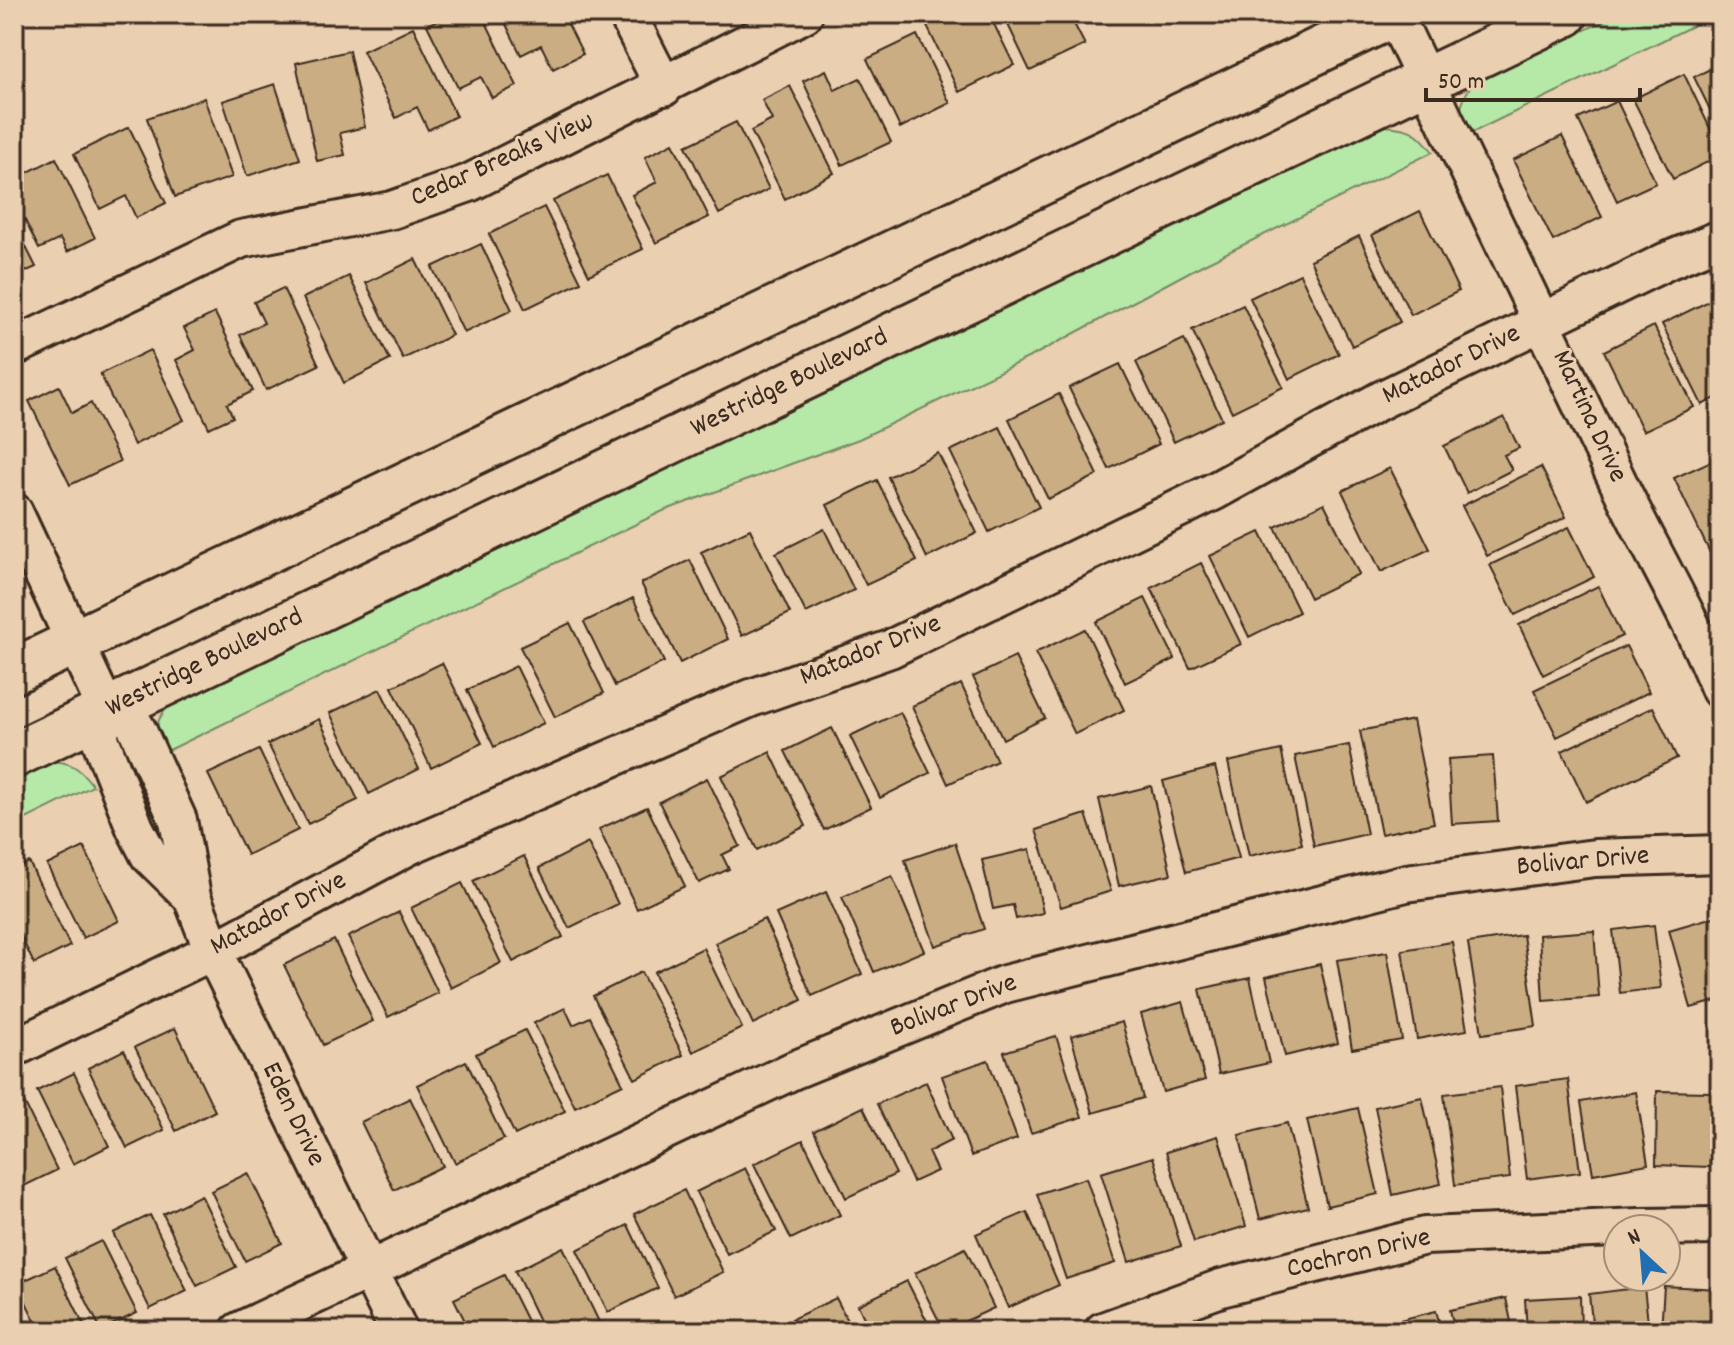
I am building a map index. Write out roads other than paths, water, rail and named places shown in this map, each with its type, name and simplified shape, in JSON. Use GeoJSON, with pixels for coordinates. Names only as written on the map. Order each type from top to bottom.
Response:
{"type":"FeatureCollection","features":[{"type":"Feature","properties":{"kind":"main road"},"geometry":{"type":"LineString","coordinates":[[14,671],[1394,14]]}},
{"type":"Feature","properties":{"kind":"main road","name":"Westridge Boulevard"},"geometry":{"type":"LineString","coordinates":[[14,755],[1565,14]]}},
{"type":"Feature","properties":{"kind":"street"},"geometry":{"type":"LineString","coordinates":[[627,14],[664,87]]}},
{"type":"Feature","properties":{"kind":"street","name":"Cedar Breaks View"},"geometry":{"type":"LineString","coordinates":[[14,347],[241,239],[392,210],[469,183],[804,14]]}},
{"type":"Feature","properties":{"kind":"street","name":"Martina Drive"},"geometry":{"type":"LineString","coordinates":[[1394,14],[1620,486],[1712,648],[1720,690]]}},
{"type":"Feature","properties":{"kind":"street","name":"Matador Drive"},"geometry":{"type":"LineString","coordinates":[[14,1048],[213,951],[411,845],[751,698],[890,649],[1215,491],[1381,400],[1667,261],[1720,239]]}},
{"type":"Feature","properties":{"kind":"street","name":"Eden Drive"},"geometry":{"type":"LineString","coordinates":[[14,512],[73,644],[107,711],[130,717],[172,806],[178,820],[192,897],[213,951],[399,1331]]}},
{"type":"Feature","properties":{"kind":"street","name":"Bolivar Drive"},"geometry":{"type":"LineString","coordinates":[[239,1331],[794,1070],[1005,984],[1406,883],[1595,858],[1720,854]]}},
{"type":"Feature","properties":{"kind":"street","name":"Cochron Drive"},"geometry":{"type":"LineString","coordinates":[[1103,1331],[1221,1288],[1425,1236],[1720,1226]]}}]}
